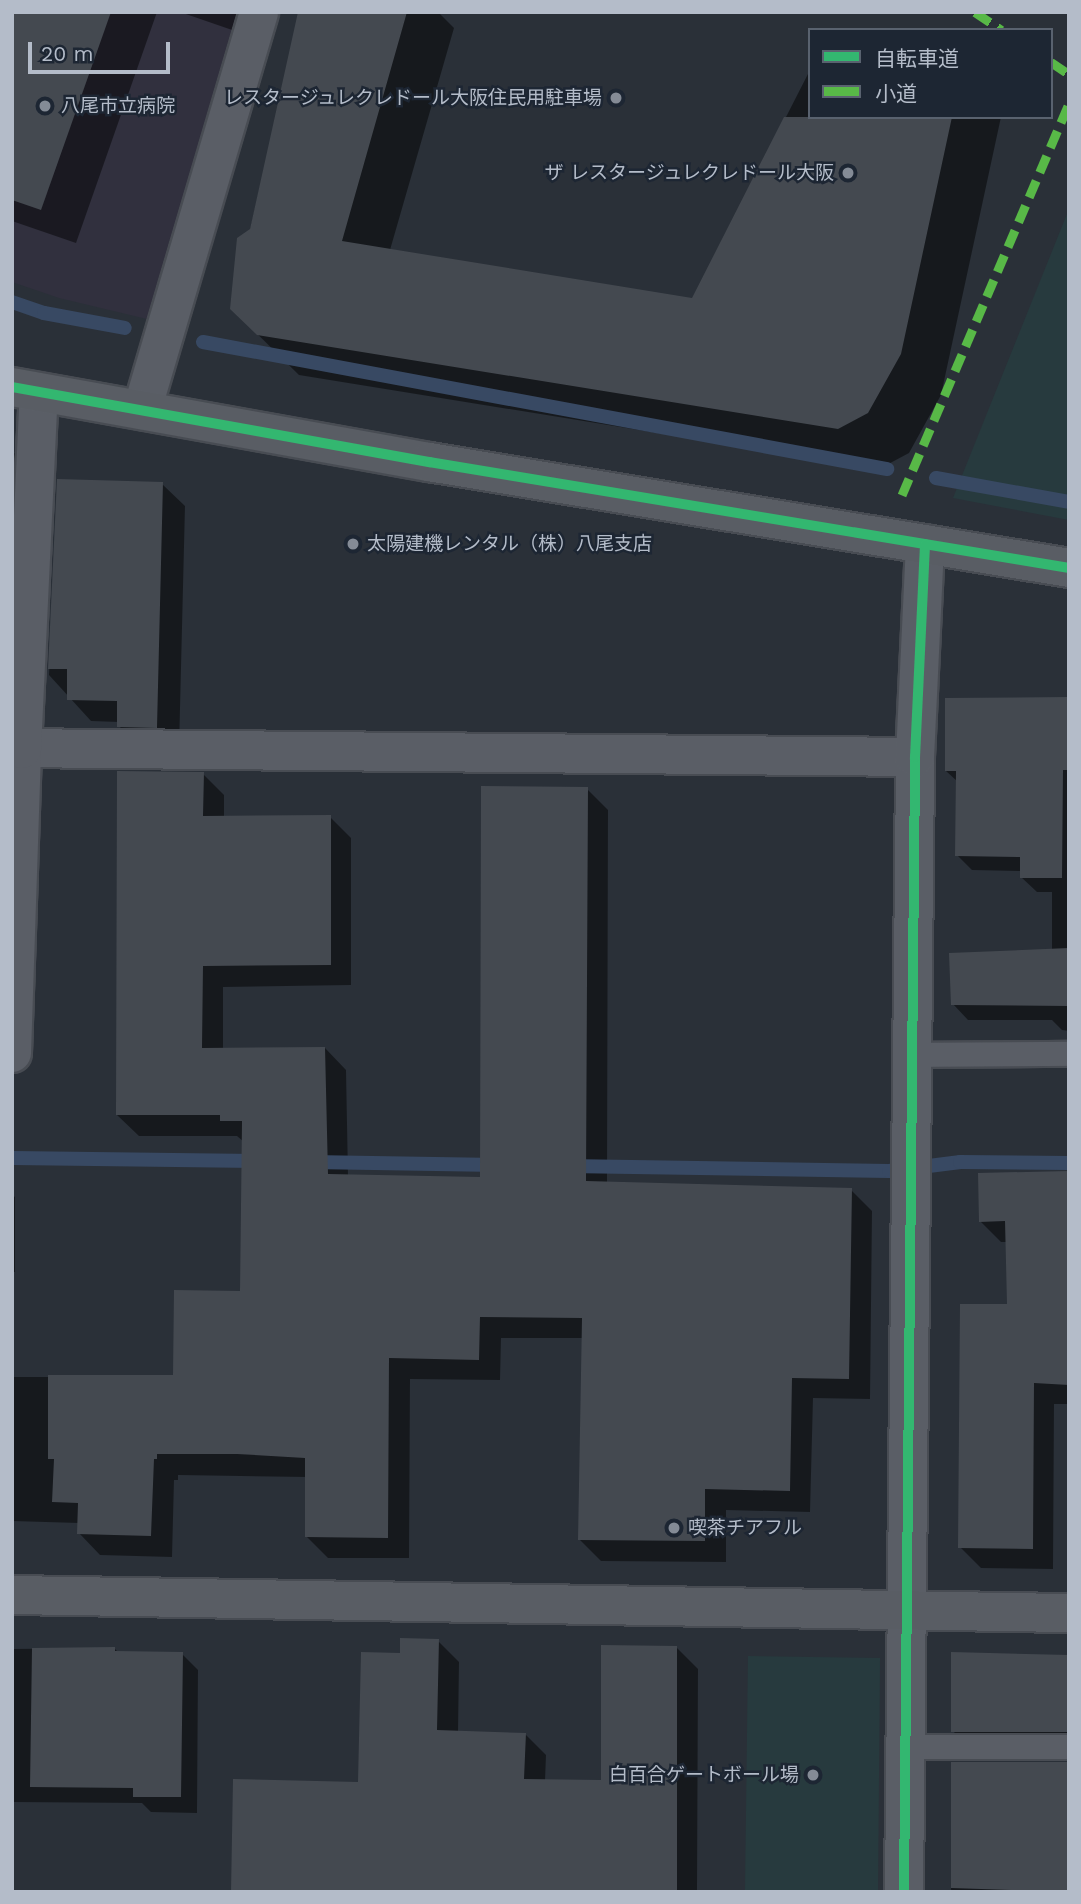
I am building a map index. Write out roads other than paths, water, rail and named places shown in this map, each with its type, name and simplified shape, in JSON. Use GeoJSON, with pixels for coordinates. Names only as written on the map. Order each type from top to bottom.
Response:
{"type":"FeatureCollection","features":[{"type":"Feature","properties":{"kind":"street"},"geometry":{"type":"LineString","coordinates":[[142,410],[260,12]]}},
{"type":"Feature","properties":{"kind":"street"},"geometry":{"type":"LineString","coordinates":[[12,1053],[25,389],[1069,568]]}},
{"type":"Feature","properties":{"kind":"street"},"geometry":{"type":"LineString","coordinates":[[904,1892],[915,757],[925,544]]}},
{"type":"Feature","properties":{"kind":"street"},"geometry":{"type":"LineString","coordinates":[[17,749],[915,757]]}},
{"type":"Feature","properties":{"kind":"street"},"geometry":{"type":"LineString","coordinates":[[12,1595],[1069,1613]]}},
{"type":"Feature","properties":{"kind":"lane"},"geometry":{"type":"LineString","coordinates":[[913,1055],[1069,1054]]}},
{"type":"Feature","properties":{"kind":"lane"},"geometry":{"type":"LineString","coordinates":[[906,1747],[1069,1747]]}},
{"type":"Feature","properties":{"kind":"waterway"},"geometry":{"type":"LineString","coordinates":[[12,302],[44,313],[125,328]]}},
{"type":"Feature","properties":{"kind":"waterway"},"geometry":{"type":"LineString","coordinates":[[203,342],[887,469]]}},
{"type":"Feature","properties":{"kind":"waterway"},"geometry":{"type":"LineString","coordinates":[[936,478],[1069,502]]}},
{"type":"Feature","properties":{"kind":"waterway"},"geometry":{"type":"LineString","coordinates":[[12,1158],[260,1161]]}},
{"type":"Feature","properties":{"kind":"waterway"},"geometry":{"type":"LineString","coordinates":[[311,1162],[498,1165]]}},
{"type":"Feature","properties":{"kind":"waterway"},"geometry":{"type":"LineString","coordinates":[[567,1166],[889,1171],[960,1162],[1069,1163]]}},
{"type":"Feature","properties":{"kind":"place","name":"レスタージュレクレドール大阪住民用駐車場"},"geometry":{"type":"Point","coordinates":[616,98]}},
{"type":"Feature","properties":{"kind":"place","name":"八尾市立病院"},"geometry":{"type":"Point","coordinates":[45,106]}},
{"type":"Feature","properties":{"kind":"place","name":"ザ レスタージュレクレドール大阪"},"geometry":{"type":"Point","coordinates":[848,173]}},
{"type":"Feature","properties":{"kind":"place","name":"太陽建機レンタル（株）八尾支店"},"geometry":{"type":"Point","coordinates":[353,544]}},
{"type":"Feature","properties":{"kind":"place","name":"喫茶チアフル"},"geometry":{"type":"Point","coordinates":[674,1528]}},
{"type":"Feature","properties":{"kind":"place","name":"白百合ゲートボール場"},"geometry":{"type":"Point","coordinates":[813,1775]}}]}
